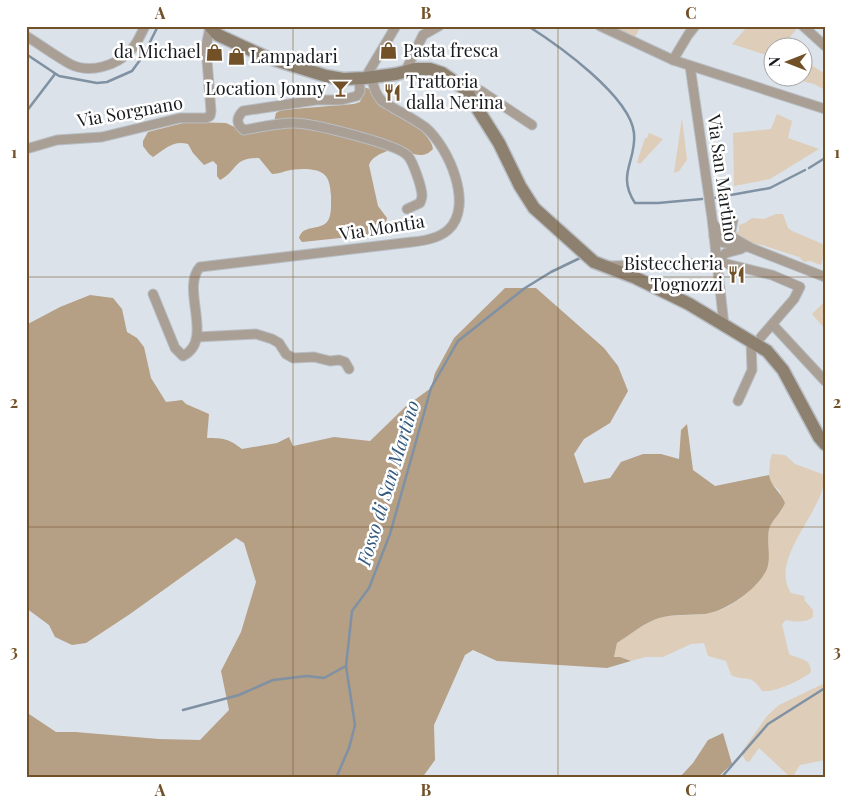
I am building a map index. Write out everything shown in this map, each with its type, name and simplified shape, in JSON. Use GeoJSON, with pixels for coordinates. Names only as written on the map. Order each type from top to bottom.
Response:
{"type":"FeatureCollection","features":[{"type":"Feature","properties":{"kind":"main road"},"geometry":{"type":"LineString","coordinates":[[210,26],[218,35],[266,57],[326,76],[343,79],[430,69],[442,73],[465,89],[500,146],[520,186],[534,208],[594,262],[636,278],[724,325],[756,339],[783,370],[819,437],[825,444]]}},
{"type":"Feature","properties":{"kind":"street"},"geometry":{"type":"LineString","coordinates":[[26,36],[71,64],[85,68],[99,68],[118,61],[131,50],[145,26]]}},
{"type":"Feature","properties":{"kind":"street","name":"Via Sorgnano"},"geometry":{"type":"LineString","coordinates":[[26,149],[57,140],[102,137],[180,118],[206,118],[210,116],[206,47],[210,26]]}},
{"type":"Feature","properties":{"kind":"street"},"geometry":{"type":"LineString","coordinates":[[396,26],[365,77],[357,96],[340,100],[316,100],[244,111],[238,116],[237,121],[244,130],[296,123],[317,126],[392,147],[408,155],[418,177],[422,196],[420,203],[407,209]]}},
{"type":"Feature","properties":{"kind":"street"},"geometry":{"type":"LineString","coordinates":[[405,72],[422,35],[439,26]]}},
{"type":"Feature","properties":{"kind":"street"},"geometry":{"type":"LineString","coordinates":[[600,26],[673,60],[825,109]]}},
{"type":"Feature","properties":{"kind":"street"},"geometry":{"type":"LineString","coordinates":[[673,60],[695,26]]}},
{"type":"Feature","properties":{"kind":"street"},"geometry":{"type":"LineString","coordinates":[[803,26],[825,46]]}},
{"type":"Feature","properties":{"kind":"street","name":"Via San Martino"},"geometry":{"type":"LineString","coordinates":[[690,66],[712,219],[724,325]]}},
{"type":"Feature","properties":{"kind":"street","name":"Via Montia"},"geometry":{"type":"LineString","coordinates":[[197,337],[194,281],[196,271],[200,267],[426,240],[447,231],[456,220],[459,214],[456,181],[451,166],[440,145],[426,128],[384,102],[365,77]]}},
{"type":"Feature","properties":{"kind":"street"},"geometry":{"type":"LineString","coordinates":[[465,89],[481,91],[532,125]]}},
{"type":"Feature","properties":{"kind":"street"},"geometry":{"type":"LineString","coordinates":[[712,219],[719,232],[751,248],[825,277]]}},
{"type":"Feature","properties":{"kind":"street"},"geometry":{"type":"LineString","coordinates":[[730,236],[733,220]]}},
{"type":"Feature","properties":{"kind":"street"},"geometry":{"type":"LineString","coordinates":[[714,236],[721,242],[751,248]]}},
{"type":"Feature","properties":{"kind":"street"},"geometry":{"type":"LineString","coordinates":[[717,262],[726,253],[751,248]]}},
{"type":"Feature","properties":{"kind":"street"},"geometry":{"type":"LineString","coordinates":[[730,264],[739,249]]}},
{"type":"Feature","properties":{"kind":"street"},"geometry":{"type":"LineString","coordinates":[[606,266],[717,262],[772,275],[800,287],[794,299],[773,325],[756,339],[752,370],[738,401]]}},
{"type":"Feature","properties":{"kind":"street"},"geometry":{"type":"LineString","coordinates":[[153,294],[175,348],[183,356],[192,350],[197,337],[256,334],[279,343],[286,354],[293,358],[314,357],[330,361],[339,360],[345,362],[349,369]]}},
{"type":"Feature","properties":{"kind":"street"},"geometry":{"type":"LineString","coordinates":[[773,325],[825,381]]}},
{"type":"Feature","properties":{"kind":"shaded area"},"geometry":{"type":"Polygon","coordinates":[[[612,26],[641,26],[635,37],[612,26]]]}},
{"type":"Feature","properties":{"kind":"shaded area"},"geometry":{"type":"Polygon","coordinates":[[[748,26],[793,26],[796,30],[789,38],[764,38],[764,54],[732,44],[748,26]]]}},
{"type":"Feature","properties":{"kind":"shaded area"},"geometry":{"type":"Polygon","coordinates":[[[814,67],[825,74],[825,90],[814,84],[814,67]]]}},
{"type":"Feature","properties":{"kind":"shaded area"},"geometry":{"type":"Polygon","coordinates":[[[363,87],[370,89],[417,126],[431,142],[433,149],[424,155],[419,155],[395,149],[380,154],[371,161],[369,165],[378,206],[387,218],[385,227],[379,234],[302,242],[299,238],[304,231],[324,225],[330,216],[331,202],[328,179],[318,171],[297,169],[272,174],[259,158],[240,162],[220,180],[217,176],[217,165],[213,161],[204,165],[188,144],[173,144],[153,157],[143,146],[143,141],[148,132],[187,122],[226,123],[245,132],[274,122],[276,113],[281,110],[354,104],[360,102],[363,87]]]}},
{"type":"Feature","properties":{"kind":"shaded area"},"geometry":{"type":"Polygon","coordinates":[[[777,114],[792,121],[788,138],[819,149],[770,179],[734,186],[733,133],[771,129],[777,114]]]}},
{"type":"Feature","properties":{"kind":"shaded area"},"geometry":{"type":"Polygon","coordinates":[[[682,118],[687,160],[679,171],[674,173],[682,118]]]}},
{"type":"Feature","properties":{"kind":"shaded area"},"geometry":{"type":"Polygon","coordinates":[[[649,133],[663,139],[640,164],[637,162],[645,138],[647,138],[649,133]]]}},
{"type":"Feature","properties":{"kind":"shaded area"},"geometry":{"type":"Polygon","coordinates":[[[776,214],[783,214],[788,228],[792,231],[825,245],[821,265],[810,261],[804,262],[799,257],[762,245],[751,244],[734,234],[739,231],[739,225],[752,218],[764,219],[776,214]]]}},
{"type":"Feature","properties":{"kind":"shaded area"},"geometry":{"type":"Polygon","coordinates":[[[505,288],[536,288],[604,348],[618,366],[628,391],[610,423],[584,439],[574,454],[584,483],[610,478],[621,462],[643,454],[661,454],[679,459],[681,430],[687,424],[693,470],[715,486],[769,475],[785,503],[769,529],[768,566],[755,585],[740,598],[722,609],[705,614],[676,615],[659,618],[637,629],[617,643],[614,657],[631,661],[607,668],[497,661],[473,650],[465,655],[434,725],[435,760],[422,778],[26,778],[26,712],[56,732],[200,740],[229,710],[221,671],[241,632],[256,582],[244,543],[236,538],[86,643],[72,645],[55,637],[49,625],[26,608],[26,325],[60,307],[90,295],[113,298],[122,309],[127,332],[137,338],[144,347],[151,378],[166,402],[182,400],[186,404],[209,414],[207,438],[226,440],[242,449],[277,443],[289,437],[293,446],[334,437],[370,441],[405,407],[431,388],[435,373],[454,338],[505,288]]]}},
{"type":"Feature","properties":{"kind":"shaded area"},"geometry":{"type":"Polygon","coordinates":[[[825,301],[825,329],[812,314],[825,301]]]}},
{"type":"Feature","properties":{"kind":"shaded area"},"geometry":{"type":"Polygon","coordinates":[[[772,454],[785,455],[795,464],[825,475],[823,489],[799,534],[787,565],[786,579],[791,593],[804,596],[805,601],[813,610],[813,617],[797,622],[786,620],[782,624],[789,654],[807,661],[811,672],[788,685],[762,691],[755,682],[731,675],[726,661],[708,656],[704,643],[691,644],[663,657],[645,657],[631,661],[614,657],[617,643],[648,623],[659,618],[705,614],[723,609],[745,595],[761,578],[768,563],[769,529],[776,516],[782,510],[780,491],[770,482],[770,460],[772,454]]]}},
{"type":"Feature","properties":{"kind":"shaded area"},"geometry":{"type":"Polygon","coordinates":[[[825,683],[825,760],[800,765],[793,776],[788,775],[759,748],[749,762],[746,761],[741,753],[767,716],[779,705],[825,683]]]}},
{"type":"Feature","properties":{"kind":"shaded area"},"geometry":{"type":"Polygon","coordinates":[[[723,733],[732,764],[717,778],[679,778],[693,763],[708,740],[723,733]]]}},
{"type":"Feature","properties":{"kind":"waterway"},"geometry":{"type":"LineString","coordinates":[[26,54],[59,76],[97,83],[107,82],[132,71],[143,56],[158,26]]}},
{"type":"Feature","properties":{"kind":"waterway"},"geometry":{"type":"LineString","coordinates":[[528,26],[574,58],[591,73],[620,103],[630,119],[634,133],[634,143],[627,175],[627,184],[635,203],[702,199]]}},
{"type":"Feature","properties":{"kind":"waterway"},"geometry":{"type":"LineString","coordinates":[[26,112],[55,74]]}},
{"type":"Feature","properties":{"kind":"waterway"},"geometry":{"type":"LineString","coordinates":[[809,168],[825,158]]}},
{"type":"Feature","properties":{"kind":"waterway"},"geometry":{"type":"LineString","coordinates":[[714,198],[770,188],[805,170]]}},
{"type":"Feature","properties":{"kind":"waterway","name":"Fosso di San Martino"},"geometry":{"type":"LineString","coordinates":[[336,778],[349,748],[355,725],[346,666],[352,611],[369,588],[390,534],[431,388],[458,341],[525,288],[551,272],[580,258]]}},
{"type":"Feature","properties":{"kind":"waterway"},"geometry":{"type":"LineString","coordinates":[[183,710],[239,695],[273,680],[307,676],[324,678],[346,666]]}},
{"type":"Feature","properties":{"kind":"waterway"},"geometry":{"type":"LineString","coordinates":[[721,778],[768,724],[825,688]]}},
{"type":"Feature","properties":{"kind":"place","name":"Pasta fresca"},"geometry":{"type":"Point","coordinates":[389,51]}},
{"type":"Feature","properties":{"kind":"place","name":"da Michael"},"geometry":{"type":"Point","coordinates":[215,52]}},
{"type":"Feature","properties":{"kind":"place","name":"Lampadari"},"geometry":{"type":"Point","coordinates":[236,57]}},
{"type":"Feature","properties":{"kind":"place","name":"Location Jonny"},"geometry":{"type":"Point","coordinates":[340,89]}},
{"type":"Feature","properties":{"kind":"place","name":"Trattoria dalla Nerina"},"geometry":{"type":"Point","coordinates":[392,92]}},
{"type":"Feature","properties":{"kind":"place","name":"Bisteccheria Tognozzi"},"geometry":{"type":"Point","coordinates":[737,274]}}]}
